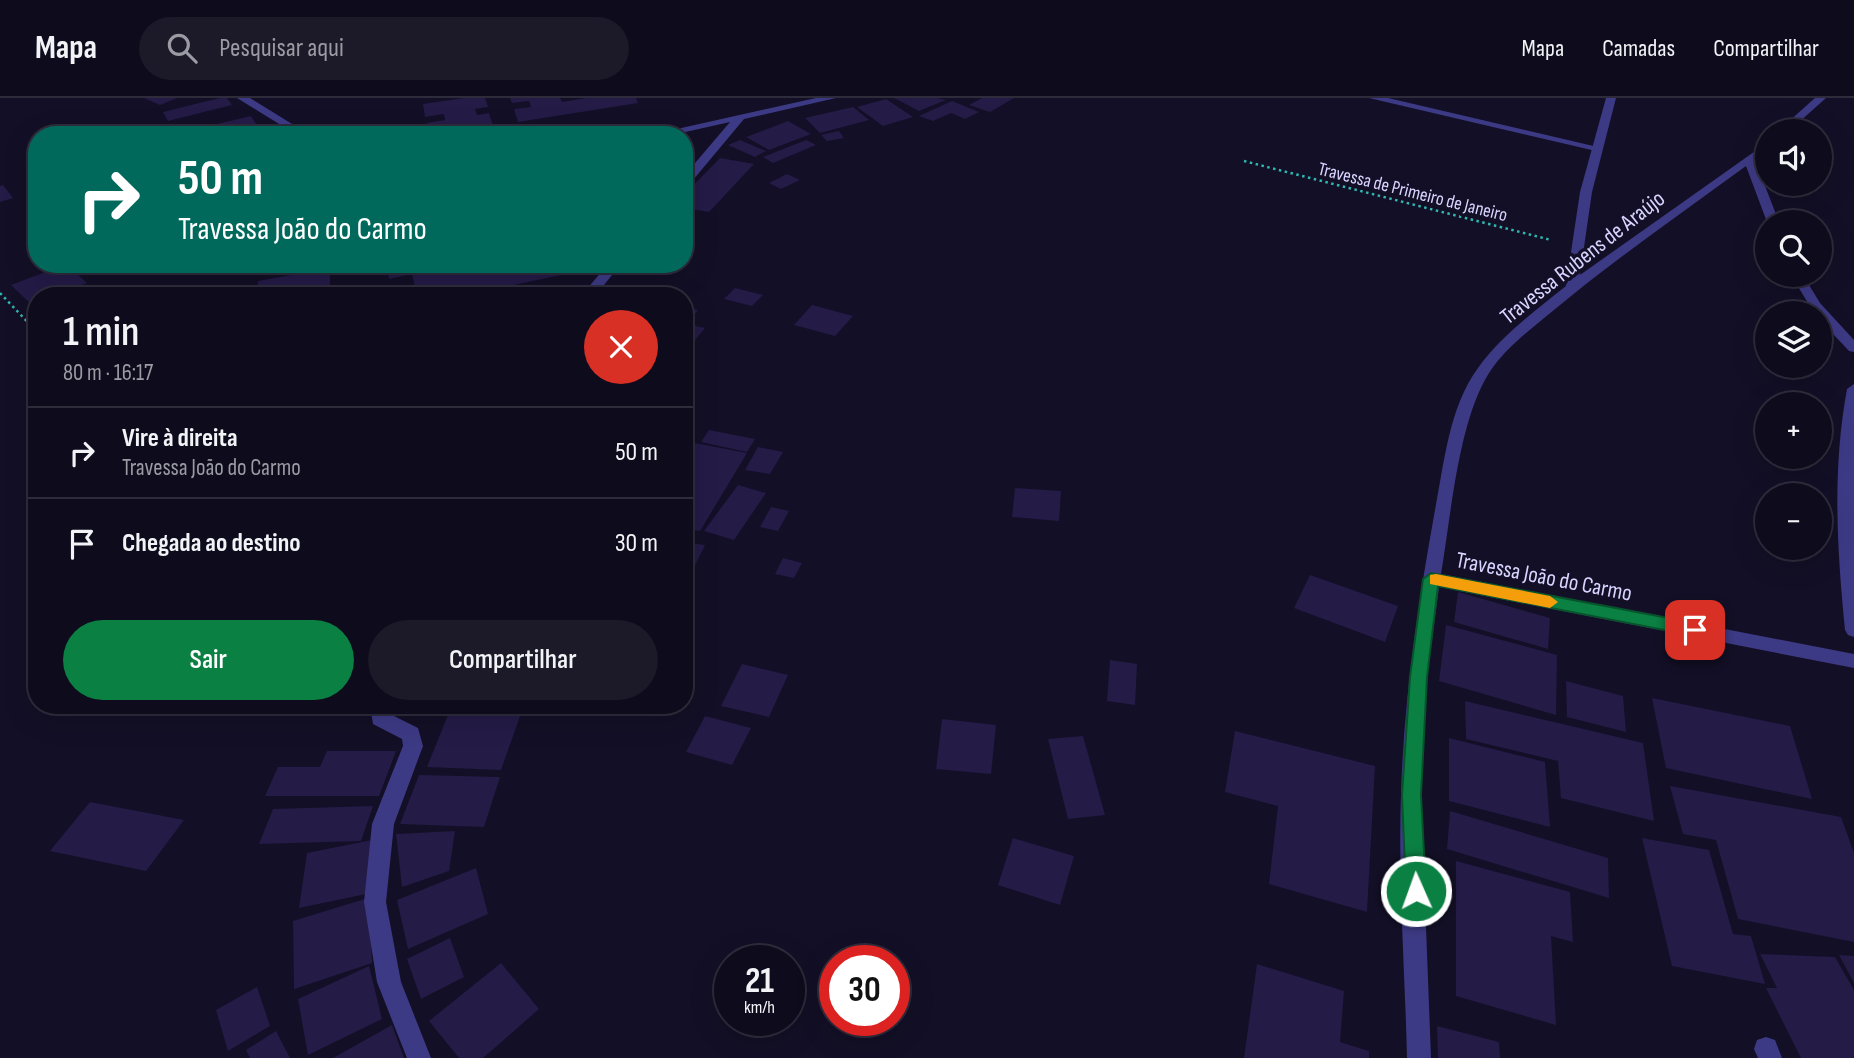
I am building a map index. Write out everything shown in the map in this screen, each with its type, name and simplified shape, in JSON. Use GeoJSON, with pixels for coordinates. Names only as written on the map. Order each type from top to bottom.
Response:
{"type":"FeatureCollection","features":[{"type":"Feature","properties":{"kind":"street"},"geometry":{"type":"LineString","coordinates":[[242,98],[290,126]]}},
{"type":"Feature","properties":{"kind":"street"},"geometry":{"type":"LineString","coordinates":[[693,127],[831,98]]}},
{"type":"Feature","properties":{"kind":"street"},"geometry":{"type":"LineString","coordinates":[[1374,98],[1596,148]]}},
{"type":"Feature","properties":{"kind":"street"},"geometry":{"type":"LineString","coordinates":[[1573,288],[1575,246],[1596,148],[1611,98]]}},
{"type":"Feature","properties":{"kind":"street"},"geometry":{"type":"LineString","coordinates":[[1797,119],[1821,98]]}},
{"type":"Feature","properties":{"kind":"street"},"geometry":{"type":"LineString","coordinates":[[693,173],[740,118]]}},
{"type":"Feature","properties":{"kind":"street","name":"Travessa Rubens de Araújo"},"geometry":{"type":"LineString","coordinates":[[1419,1058],[1411,795],[1418,677],[1431,579],[1453,458],[1468,404],[1483,371],[1514,336],[1573,288],[1755,157]]}},
{"type":"Feature","properties":{"kind":"street"},"geometry":{"type":"LineString","coordinates":[[1750,161],[1768,210]]}},
{"type":"Feature","properties":{"kind":"street"},"geometry":{"type":"LineString","coordinates":[[596,287],[608,273]]}},
{"type":"Feature","properties":{"kind":"street"},"geometry":{"type":"LineString","coordinates":[[1804,287],[1814,305],[1854,348]]}},
{"type":"Feature","properties":{"kind":"street"},"geometry":{"type":"LineString","coordinates":[[1854,389],[1844,480],[1844,549],[1854,630]]}},
{"type":"Feature","properties":{"kind":"street","name":"Travessa João do Carmo"},"geometry":{"type":"LineString","coordinates":[[1431,579],[1854,661]]}},
{"type":"Feature","properties":{"kind":"street"},"geometry":{"type":"LineString","coordinates":[[380,714],[380,718],[411,734],[413,746],[383,824],[376,902],[389,982],[419,1058]]}},
{"type":"Feature","properties":{"kind":"path","name":"Travessa de Primeiro de Janeiro"},"geometry":{"type":"LineString","coordinates":[[1244,161],[1419,209],[1575,246]]}},
{"type":"Feature","properties":{"kind":"path"},"geometry":{"type":"LineString","coordinates":[[0,293],[28,323]]}},
{"type":"Feature","properties":{"kind":"building"},"geometry":{"type":"Polygon","coordinates":[[[144,98],[177,98],[160,105],[144,98]]]}},
{"type":"Feature","properties":{"kind":"building"},"geometry":{"type":"Polygon","coordinates":[[[227,98],[232,105],[168,121],[163,112],[227,98]]]}},
{"type":"Feature","properties":{"kind":"building"},"geometry":{"type":"Polygon","coordinates":[[[485,98],[488,107],[475,109],[477,115],[489,113],[493,126],[428,126],[427,123],[445,120],[444,114],[425,117],[423,104],[485,98]]]}},
{"type":"Feature","properties":{"kind":"building"},"geometry":{"type":"Polygon","coordinates":[[[510,98],[560,98],[562,102],[586,98],[636,98],[638,103],[518,122],[514,109],[531,107],[529,101],[512,103],[510,98]]]}},
{"type":"Feature","properties":{"kind":"building"},"geometry":{"type":"Polygon","coordinates":[[[894,98],[938,98],[946,100],[919,111],[894,98]]]}},
{"type":"Feature","properties":{"kind":"building"},"geometry":{"type":"Polygon","coordinates":[[[982,98],[1014,98],[990,112],[969,105],[982,98]]]}},
{"type":"Feature","properties":{"kind":"building"},"geometry":{"type":"Polygon","coordinates":[[[886,99],[913,117],[883,126],[857,107],[886,99]]]}},
{"type":"Feature","properties":{"kind":"building"},"geometry":{"type":"Polygon","coordinates":[[[952,101],[979,112],[965,119],[951,113],[933,121],[919,116],[952,101]]]}},
{"type":"Feature","properties":{"kind":"building"},"geometry":{"type":"Polygon","coordinates":[[[853,107],[869,120],[820,133],[805,118],[853,107]]]}},
{"type":"Feature","properties":{"kind":"building"},"geometry":{"type":"Polygon","coordinates":[[[251,116],[257,126],[218,126],[217,124],[251,116]]]}},
{"type":"Feature","properties":{"kind":"building"},"geometry":{"type":"Polygon","coordinates":[[[788,121],[811,134],[769,150],[746,137],[788,121]]]}},
{"type":"Feature","properties":{"kind":"building"},"geometry":{"type":"Polygon","coordinates":[[[839,131],[844,138],[827,141],[821,135],[839,131]]]}},
{"type":"Feature","properties":{"kind":"building"},"geometry":{"type":"Polygon","coordinates":[[[740,140],[766,151],[755,157],[728,145],[740,140]]]}},
{"type":"Feature","properties":{"kind":"building"},"geometry":{"type":"Polygon","coordinates":[[[806,140],[816,145],[773,163],[763,157],[806,140]]]}},
{"type":"Feature","properties":{"kind":"building"},"geometry":{"type":"Polygon","coordinates":[[[720,158],[754,164],[709,212],[693,209],[693,186],[720,158]]]}},
{"type":"Feature","properties":{"kind":"building"},"geometry":{"type":"Polygon","coordinates":[[[787,174],[800,180],[781,189],[769,183],[787,174]]]}},
{"type":"Feature","properties":{"kind":"building"},"geometry":{"type":"Polygon","coordinates":[[[3,185],[13,198],[0,202],[0,186],[3,185]]]}},
{"type":"Feature","properties":{"kind":"building"},"geometry":{"type":"Polygon","coordinates":[[[42,273],[76,273],[87,283],[77,287],[28,287],[28,301],[11,285],[42,273]]]}},
{"type":"Feature","properties":{"kind":"building"},"geometry":{"type":"Polygon","coordinates":[[[302,273],[330,273],[330,287],[258,287],[258,281],[302,273]]]}},
{"type":"Feature","properties":{"kind":"building"},"geometry":{"type":"Polygon","coordinates":[[[388,273],[561,275],[504,287],[415,287],[412,274],[389,279],[388,273]]]}},
{"type":"Feature","properties":{"kind":"building"},"geometry":{"type":"Polygon","coordinates":[[[735,288],[763,295],[752,306],[724,299],[735,288]]]}},
{"type":"Feature","properties":{"kind":"building"},"geometry":{"type":"Polygon","coordinates":[[[812,305],[853,316],[835,336],[794,325],[812,305]]]}},
{"type":"Feature","properties":{"kind":"building"},"geometry":{"type":"Polygon","coordinates":[[[693,325],[705,328],[693,343],[693,325]]]}},
{"type":"Feature","properties":{"kind":"building"},"geometry":{"type":"Polygon","coordinates":[[[709,430],[755,439],[747,452],[701,442],[709,430]]]}},
{"type":"Feature","properties":{"kind":"building"},"geometry":{"type":"Polygon","coordinates":[[[693,443],[747,453],[700,531],[693,530],[693,443]]]}},
{"type":"Feature","properties":{"kind":"building"},"geometry":{"type":"Polygon","coordinates":[[[758,447],[783,452],[770,474],[745,470],[758,447]]]}},
{"type":"Feature","properties":{"kind":"building"},"geometry":{"type":"Polygon","coordinates":[[[738,485],[766,493],[734,540],[704,531],[738,485]]]}},
{"type":"Feature","properties":{"kind":"building"},"geometry":{"type":"Polygon","coordinates":[[[1015,488],[1061,491],[1059,521],[1012,517],[1015,488]]]}},
{"type":"Feature","properties":{"kind":"building"},"geometry":{"type":"Polygon","coordinates":[[[771,507],[789,511],[778,531],[760,527],[771,507]]]}},
{"type":"Feature","properties":{"kind":"building"},"geometry":{"type":"Polygon","coordinates":[[[693,543],[705,545],[693,569],[693,543]]]}},
{"type":"Feature","properties":{"kind":"building"},"geometry":{"type":"Polygon","coordinates":[[[783,558],[802,563],[794,578],[775,574],[783,558]]]}},
{"type":"Feature","properties":{"kind":"building"},"geometry":{"type":"Polygon","coordinates":[[[1310,575],[1398,606],[1385,642],[1294,608],[1310,575]]]}},
{"type":"Feature","properties":{"kind":"building"},"geometry":{"type":"Polygon","coordinates":[[[1458,592],[1550,618],[1548,649],[1454,622],[1458,592]]]}},
{"type":"Feature","properties":{"kind":"building"},"geometry":{"type":"Polygon","coordinates":[[[1446,625],[1557,655],[1556,715],[1439,681],[1446,625]]]}},
{"type":"Feature","properties":{"kind":"building"},"geometry":{"type":"Polygon","coordinates":[[[1110,660],[1137,664],[1135,705],[1107,701],[1110,660]]]}},
{"type":"Feature","properties":{"kind":"building"},"geometry":{"type":"Polygon","coordinates":[[[742,664],[788,675],[769,717],[721,706],[742,664]]]}},
{"type":"Feature","properties":{"kind":"building"},"geometry":{"type":"Polygon","coordinates":[[[1566,681],[1623,696],[1626,732],[1567,717],[1566,681]]]}},
{"type":"Feature","properties":{"kind":"building"},"geometry":{"type":"Polygon","coordinates":[[[1652,698],[1790,726],[1812,799],[1666,768],[1652,698]]]}},
{"type":"Feature","properties":{"kind":"building"},"geometry":{"type":"Polygon","coordinates":[[[1465,701],[1643,743],[1654,821],[1561,798],[1558,761],[1466,739],[1465,701]]]}},
{"type":"Feature","properties":{"kind":"building"},"geometry":{"type":"Polygon","coordinates":[[[448,714],[521,714],[501,770],[427,767],[448,714]]]}},
{"type":"Feature","properties":{"kind":"building"},"geometry":{"type":"Polygon","coordinates":[[[705,716],[751,728],[732,765],[686,752],[705,716]]]}},
{"type":"Feature","properties":{"kind":"building"},"geometry":{"type":"Polygon","coordinates":[[[942,719],[996,725],[991,774],[936,769],[942,719]]]}},
{"type":"Feature","properties":{"kind":"building"},"geometry":{"type":"Polygon","coordinates":[[[1235,731],[1375,766],[1367,912],[1269,884],[1278,806],[1225,792],[1235,731]]]}},
{"type":"Feature","properties":{"kind":"building"},"geometry":{"type":"Polygon","coordinates":[[[1083,736],[1105,815],[1068,819],[1048,739],[1083,736]]]}},
{"type":"Feature","properties":{"kind":"building"},"geometry":{"type":"Polygon","coordinates":[[[1449,738],[1545,762],[1550,827],[1449,801],[1449,738]]]}},
{"type":"Feature","properties":{"kind":"building"},"geometry":{"type":"Polygon","coordinates":[[[327,751],[396,751],[379,796],[265,796],[278,767],[320,767],[327,751]]]}},
{"type":"Feature","properties":{"kind":"building"},"geometry":{"type":"Polygon","coordinates":[[[419,775],[500,777],[484,827],[400,824],[419,775]]]}},
{"type":"Feature","properties":{"kind":"building"},"geometry":{"type":"Polygon","coordinates":[[[1670,786],[1841,817],[1854,853],[1854,942],[1738,919],[1716,840],[1683,834],[1670,786]]]}},
{"type":"Feature","properties":{"kind":"building"},"geometry":{"type":"Polygon","coordinates":[[[90,802],[184,820],[146,871],[50,851],[90,802]]]}},
{"type":"Feature","properties":{"kind":"building"},"geometry":{"type":"Polygon","coordinates":[[[373,806],[361,841],[259,844],[273,809],[373,806]]]}},
{"type":"Feature","properties":{"kind":"building"},"geometry":{"type":"Polygon","coordinates":[[[1450,811],[1608,858],[1609,898],[1447,849],[1450,811]]]}},
{"type":"Feature","properties":{"kind":"building"},"geometry":{"type":"Polygon","coordinates":[[[455,831],[449,871],[402,887],[396,834],[455,831]]]}},
{"type":"Feature","properties":{"kind":"building"},"geometry":{"type":"Polygon","coordinates":[[[1013,838],[1074,856],[1060,905],[998,885],[1013,838]]]}},
{"type":"Feature","properties":{"kind":"building"},"geometry":{"type":"Polygon","coordinates":[[[1642,838],[1709,850],[1733,934],[1751,936],[1765,984],[1672,966],[1642,838]]]}},
{"type":"Feature","properties":{"kind":"building"},"geometry":{"type":"Polygon","coordinates":[[[372,840],[366,894],[299,908],[307,853],[372,840]]]}},
{"type":"Feature","properties":{"kind":"building"},"geometry":{"type":"Polygon","coordinates":[[[1456,861],[1570,892],[1573,942],[1551,936],[1556,1025],[1456,996],[1456,861]]]}},
{"type":"Feature","properties":{"kind":"building"},"geometry":{"type":"Polygon","coordinates":[[[476,868],[488,914],[408,949],[397,900],[476,868]]]}},
{"type":"Feature","properties":{"kind":"building"},"geometry":{"type":"Polygon","coordinates":[[[368,898],[372,963],[294,989],[293,921],[368,898]]]}},
{"type":"Feature","properties":{"kind":"building"},"geometry":{"type":"Polygon","coordinates":[[[450,938],[464,977],[421,999],[407,959],[450,938]]]}},
{"type":"Feature","properties":{"kind":"building"},"geometry":{"type":"Polygon","coordinates":[[[1760,954],[1835,957],[1854,990],[1854,1058],[1801,1058],[1766,988],[1777,988],[1760,954]]]}},
{"type":"Feature","properties":{"kind":"building"},"geometry":{"type":"Polygon","coordinates":[[[1839,955],[1854,956],[1854,983],[1839,955]]]}},
{"type":"Feature","properties":{"kind":"building"},"geometry":{"type":"Polygon","coordinates":[[[501,963],[539,1009],[483,1058],[459,1058],[429,1021],[501,963]]]}},
{"type":"Feature","properties":{"kind":"building"},"geometry":{"type":"Polygon","coordinates":[[[1257,964],[1344,991],[1340,1042],[1369,1051],[1369,1058],[1244,1058],[1257,964]]]}},
{"type":"Feature","properties":{"kind":"building"},"geometry":{"type":"Polygon","coordinates":[[[369,966],[382,1019],[308,1055],[298,999],[369,966]]]}},
{"type":"Feature","properties":{"kind":"building"},"geometry":{"type":"Polygon","coordinates":[[[257,987],[270,1026],[228,1051],[216,1010],[257,987]]]}},
{"type":"Feature","properties":{"kind":"building"},"geometry":{"type":"Polygon","coordinates":[[[392,1025],[404,1058],[333,1058],[392,1025]]]}},
{"type":"Feature","properties":{"kind":"building"},"geometry":{"type":"Polygon","coordinates":[[[1437,1026],[1499,1042],[1500,1058],[1438,1058],[1437,1026]]]}},
{"type":"Feature","properties":{"kind":"building"},"geometry":{"type":"Polygon","coordinates":[[[276,1031],[290,1058],[250,1058],[246,1050],[276,1031]]]}},
{"type":"Feature","properties":{"kind":"slow traffic"},"geometry":{"type":"LineString","coordinates":[[1436,580],[1550,602]]}},
{"type":"Feature","properties":{"kind":"route"},"geometry":{"type":"LineString","coordinates":[[1416,891],[1411,795],[1418,677],[1431,579],[1695,630]]}}]}
